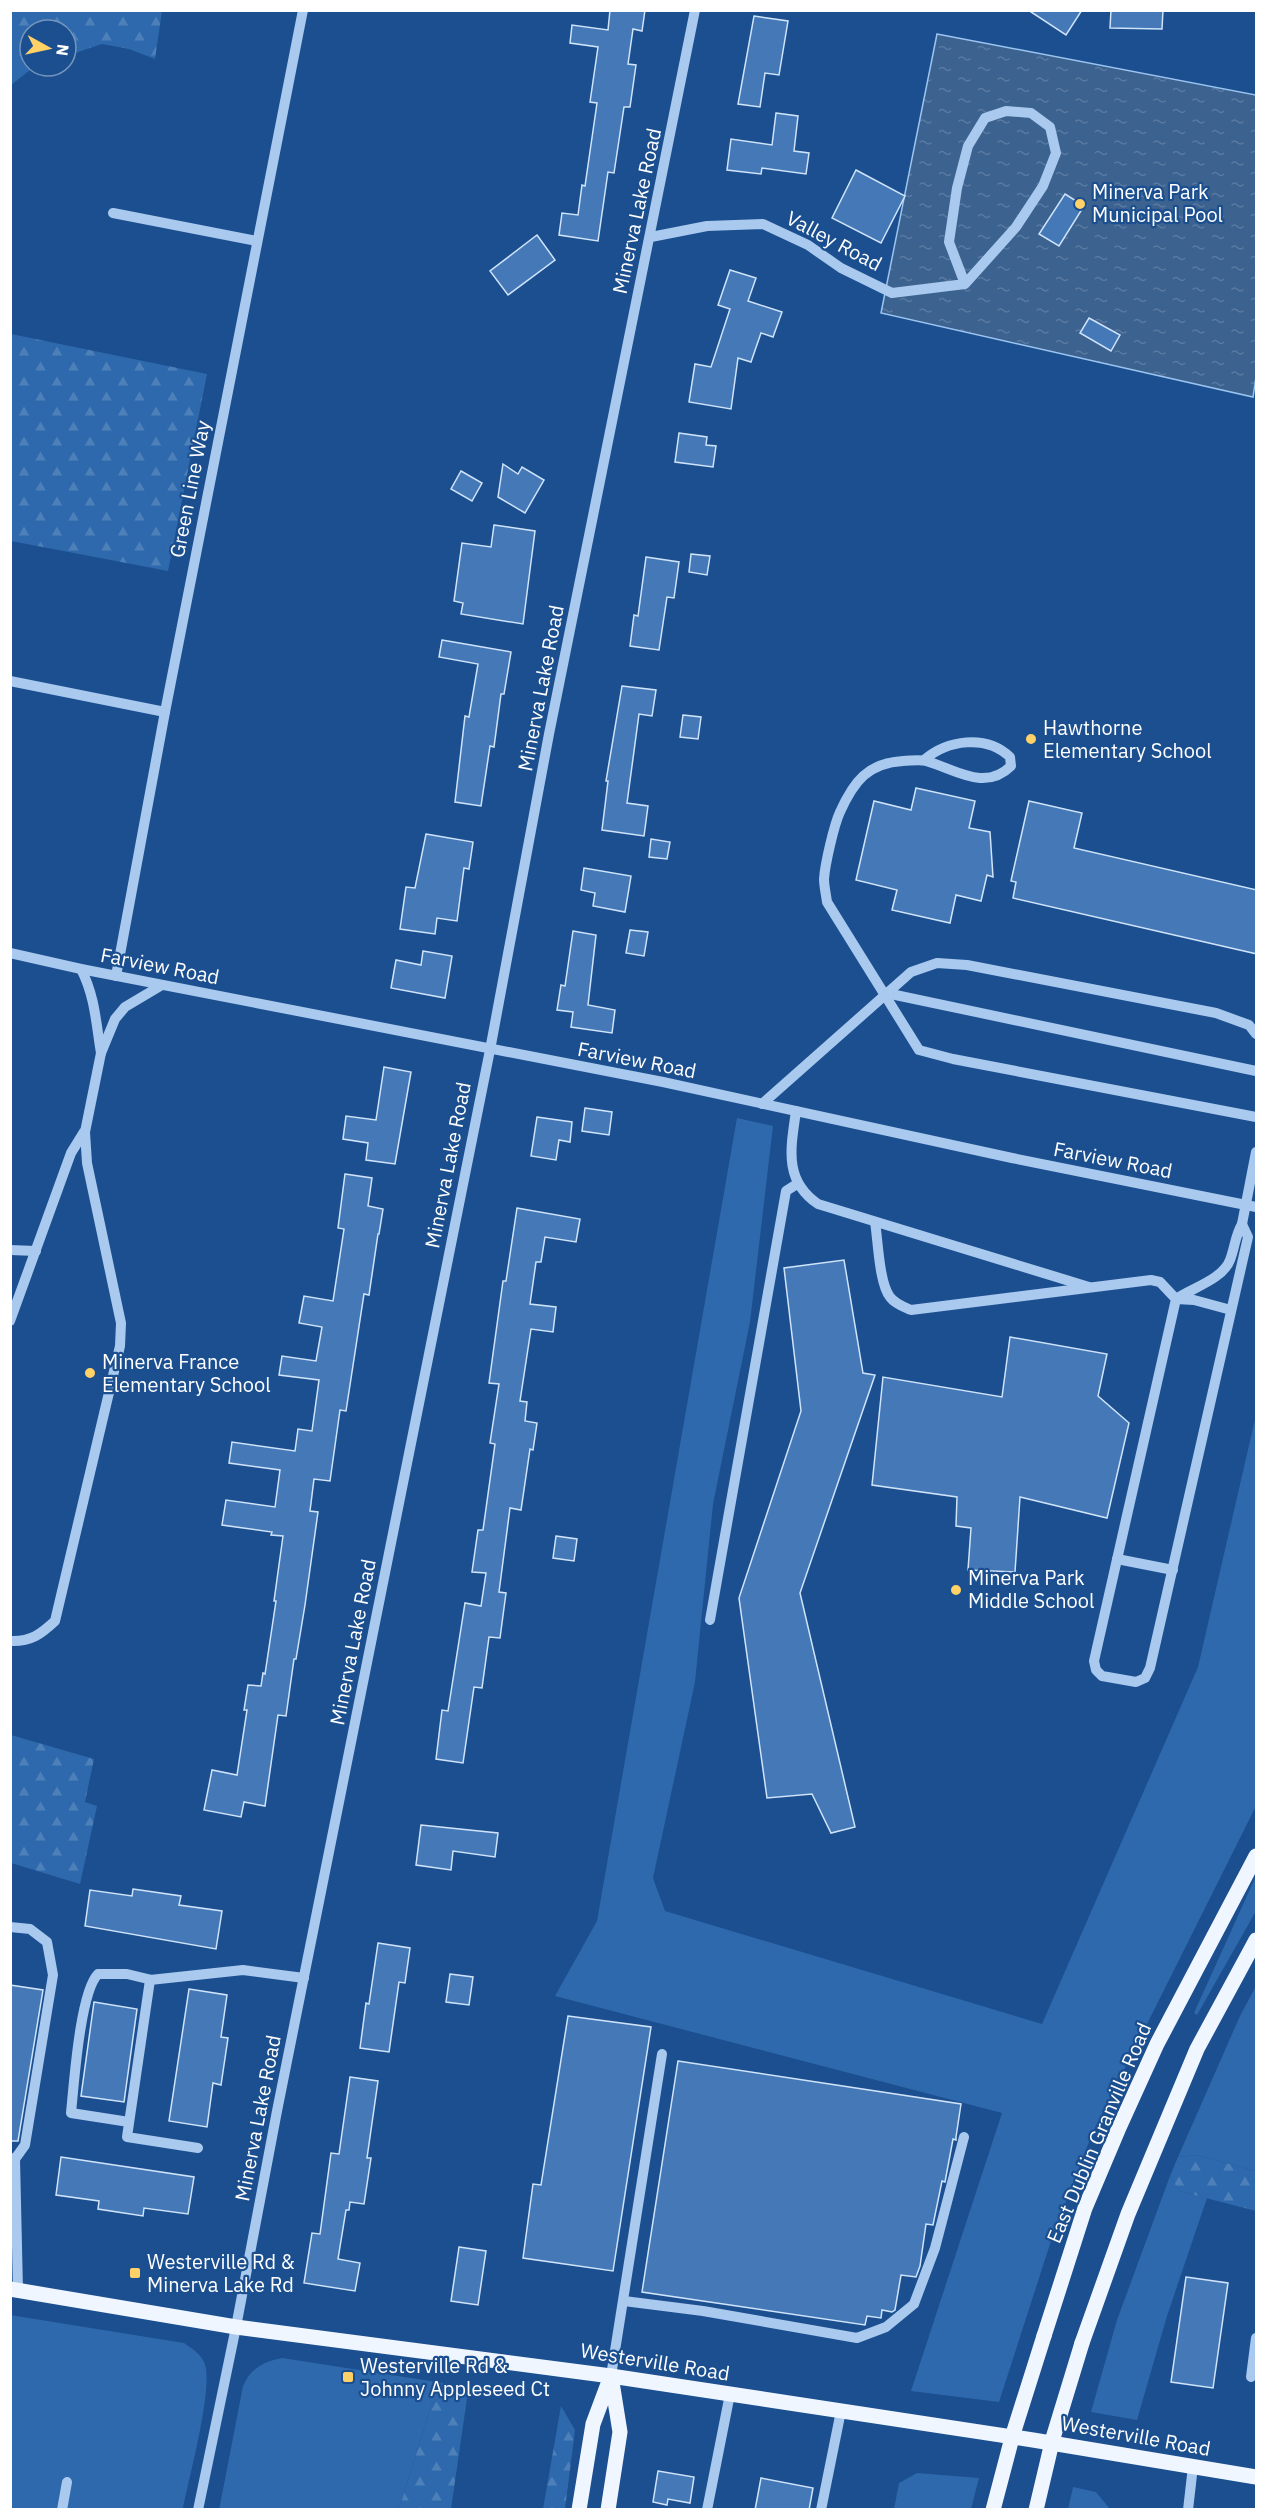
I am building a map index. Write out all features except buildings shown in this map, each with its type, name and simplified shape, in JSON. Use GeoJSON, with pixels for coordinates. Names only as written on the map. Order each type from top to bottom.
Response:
{"type":"FeatureCollection","features":[{"type":"Feature","properties":{"kind":"main road","name":"East Dublin Granville Road"},"geometry":{"type":"LineString","coordinates":[[993,2510],[1013,2434],[1085,2208],[1157,2044],[1257,1856]]}},
{"type":"Feature","properties":{"kind":"main road"},"geometry":{"type":"LineString","coordinates":[[1036,2510],[1053,2438],[1082,2343],[1128,2214],[1197,2049],[1257,1940]]}},
{"type":"Feature","properties":{"kind":"main road","name":"Westerville Road"},"geometry":{"type":"LineString","coordinates":[[14,2289],[237,2327],[611,2376],[1257,2477]]}},
{"type":"Feature","properties":{"kind":"main road"},"geometry":{"type":"LineString","coordinates":[[579,2510],[593,2424],[611,2376]]}},
{"type":"Feature","properties":{"kind":"main road"},"geometry":{"type":"LineString","coordinates":[[608,2510],[620,2432],[611,2376]]}},
{"type":"Feature","properties":{"kind":"street","name":"Green Line Way"},"geometry":{"type":"LineString","coordinates":[[116,976],[256,241],[303,10]]}},
{"type":"Feature","properties":{"kind":"street","name":"Minerva Lake Road"},"geometry":{"type":"LineString","coordinates":[[198,2510],[237,2327],[304,1978],[490,1050],[549,734],[695,10]]}},
{"type":"Feature","properties":{"kind":"street"},"geometry":{"type":"LineString","coordinates":[[1006,111],[1031,113],[1050,127],[1056,153],[1043,186],[1016,227],[965,284],[949,242],[957,188],[968,146],[985,118],[1006,111]]}},
{"type":"Feature","properties":{"kind":"street"},"geometry":{"type":"LineString","coordinates":[[113,213],[256,241]]}},
{"type":"Feature","properties":{"kind":"street","name":"Valley Road"},"geometry":{"type":"LineString","coordinates":[[651,237],[707,226],[763,224],[808,245],[841,268],[892,293],[965,284]]}},
{"type":"Feature","properties":{"kind":"street"},"geometry":{"type":"LineString","coordinates":[[10,681],[165,712]]}},
{"type":"Feature","properties":{"kind":"street"},"geometry":{"type":"LineString","coordinates":[[924,760],[936,749],[973,741],[1001,748],[1010,757],[1011,766],[1002,775],[990,779],[958,774],[924,760],[890,762],[865,772],[849,793],[837,818],[824,879],[827,902],[886,993],[919,1050],[953,1059],[1257,1117]]}},
{"type":"Feature","properties":{"kind":"street","name":"Farview Road"},"geometry":{"type":"LineString","coordinates":[[10,953],[490,1050],[663,1082],[1024,1160],[1257,1207]]}},
{"type":"Feature","properties":{"kind":"street"},"geometry":{"type":"LineString","coordinates":[[762,1104],[911,972],[937,963],[967,965],[1216,1013],[1249,1025],[1257,1034]]}},
{"type":"Feature","properties":{"kind":"street"},"geometry":{"type":"LineString","coordinates":[[81,969],[90,986],[94,1001],[101,1053]]}},
{"type":"Feature","properties":{"kind":"street"},"geometry":{"type":"LineString","coordinates":[[10,1641],[23,1641],[39,1636],[55,1621],[120,1346],[121,1323],[87,1163],[85,1132],[101,1053],[115,1019],[125,1007],[162,985]]}},
{"type":"Feature","properties":{"kind":"street"},"geometry":{"type":"LineString","coordinates":[[886,993],[1257,1071]]}},
{"type":"Feature","properties":{"kind":"street"},"geometry":{"type":"LineString","coordinates":[[796,1111],[792,1158],[797,1184],[808,1197],[818,1204],[1094,1288]]}},
{"type":"Feature","properties":{"kind":"street"},"geometry":{"type":"LineString","coordinates":[[10,1321],[71,1153],[85,1132]]}},
{"type":"Feature","properties":{"kind":"street"},"geometry":{"type":"LineString","coordinates":[[1242,1224],[1248,1237],[1150,1668],[1145,1678],[1136,1682],[1102,1676],[1096,1670],[1094,1661],[1176,1299],[1217,1276],[1230,1261],[1236,1234],[1242,1224],[1257,1152]]}},
{"type":"Feature","properties":{"kind":"street"},"geometry":{"type":"LineString","coordinates":[[710,1620],[786,1191],[797,1184]]}},
{"type":"Feature","properties":{"kind":"street"},"geometry":{"type":"LineString","coordinates":[[875,1222],[885,1286],[890,1297],[911,1310],[1151,1280],[1160,1282],[1176,1299],[1194,1300],[1231,1310]]}},
{"type":"Feature","properties":{"kind":"street"},"geometry":{"type":"LineString","coordinates":[[10,1250],[36,1251]]}},
{"type":"Feature","properties":{"kind":"street"},"geometry":{"type":"LineString","coordinates":[[1117,1559],[1173,1570]]}},
{"type":"Feature","properties":{"kind":"street"},"geometry":{"type":"LineString","coordinates":[[10,1927],[30,1929],[47,1942],[53,1975],[25,2145],[13,2158],[14,2289]]}},
{"type":"Feature","properties":{"kind":"street"},"geometry":{"type":"LineString","coordinates":[[129,2122],[71,2113],[85,2001],[92,1980],[99,1974],[127,1974],[152,1980],[243,1970],[304,1978]]}},
{"type":"Feature","properties":{"kind":"street"},"geometry":{"type":"LineString","coordinates":[[152,1980],[127,2137],[198,2148]]}},
{"type":"Feature","properties":{"kind":"street"},"geometry":{"type":"LineString","coordinates":[[611,2376],[662,2054]]}},
{"type":"Feature","properties":{"kind":"street"},"geometry":{"type":"LineString","coordinates":[[624,2301],[703,2311],[857,2338],[886,2327],[914,2304],[935,2248],[964,2138]]}},
{"type":"Feature","properties":{"kind":"street"},"geometry":{"type":"LineString","coordinates":[[1251,2377],[1257,2338]]}},
{"type":"Feature","properties":{"kind":"street"},"geometry":{"type":"LineString","coordinates":[[707,2510],[730,2394]]}},
{"type":"Feature","properties":{"kind":"street"},"geometry":{"type":"LineString","coordinates":[[821,2510],[841,2411]]}},
{"type":"Feature","properties":{"kind":"street"},"geometry":{"type":"LineString","coordinates":[[1188,2510],[1193,2466]]}},
{"type":"Feature","properties":{"kind":"street"},"geometry":{"type":"LineString","coordinates":[[62,2510],[67,2482]]}},
{"type":"Feature","properties":{"kind":"green space"},"geometry":{"type":"Polygon","coordinates":[[[11,11],[162,11],[155,59],[129,49],[102,44],[78,52],[78,18],[18,18],[18,78],[20,78],[11,85],[11,11]]]}},
{"type":"Feature","properties":{"kind":"green space"},"geometry":{"type":"Polygon","coordinates":[[[11,334],[207,374],[168,571],[11,541],[11,334]]]}},
{"type":"Feature","properties":{"kind":"green space"},"geometry":{"type":"Polygon","coordinates":[[[737,1118],[773,1126],[750,1322],[713,1504],[695,1682],[653,1878],[665,1911],[1042,2024],[1198,1667],[1256,1415],[1256,1806],[1092,2134],[1051,2241],[999,2402],[911,2391],[1002,2113],[555,1996],[597,1921],[737,1118]]]}},
{"type":"Feature","properties":{"kind":"green space"},"geometry":{"type":"Polygon","coordinates":[[[11,1735],[94,1759],[85,1802],[97,1806],[80,1884],[11,1863],[11,1735]]]}},
{"type":"Feature","properties":{"kind":"green space"},"geometry":{"type":"Polygon","coordinates":[[[1256,1876],[1256,1911],[1197,2015],[1194,2013],[1256,1876]]]}},
{"type":"Feature","properties":{"kind":"green space"},"geometry":{"type":"Polygon","coordinates":[[[1256,1986],[1256,2171],[1196,2155],[1178,2157],[1240,2016],[1256,1986]]]}},
{"type":"Feature","properties":{"kind":"green space"},"geometry":{"type":"Polygon","coordinates":[[[1196,2155],[1256,2171],[1256,2211],[1179,2191],[1170,2176],[1178,2157],[1196,2155]]]}},
{"type":"Feature","properties":{"kind":"green space"},"geometry":{"type":"Polygon","coordinates":[[[1170,2176],[1179,2191],[1207,2198],[1167,2316],[1137,2420],[1091,2412],[1117,2320],[1170,2176]]]}},
{"type":"Feature","properties":{"kind":"green space"},"geometry":{"type":"Polygon","coordinates":[[[10,2315],[184,2343],[200,2356],[206,2373],[204,2411],[183,2509],[11,2509],[10,2315]]]}},
{"type":"Feature","properties":{"kind":"green space"},"geometry":{"type":"Polygon","coordinates":[[[282,2358],[456,2385],[432,2403],[399,2509],[219,2510],[243,2386],[258,2367],[282,2358]]]}},
{"type":"Feature","properties":{"kind":"green space"},"geometry":{"type":"Polygon","coordinates":[[[456,2385],[467,2398],[451,2509],[399,2509],[432,2403],[456,2385]]]}},
{"type":"Feature","properties":{"kind":"green space"},"geometry":{"type":"Polygon","coordinates":[[[561,2406],[575,2430],[565,2509],[543,2509],[561,2406]]]}},
{"type":"Feature","properties":{"kind":"green space"},"geometry":{"type":"Polygon","coordinates":[[[917,2473],[979,2478],[971,2509],[894,2509],[899,2483],[917,2473]]]}},
{"type":"Feature","properties":{"kind":"green space"},"geometry":{"type":"Polygon","coordinates":[[[1073,2487],[1096,2492],[1110,2509],[1068,2509],[1073,2487]]]}},
{"type":"Feature","properties":{"kind":"water","name":"Minerva Park Municipal Pool"},"geometry":{"type":"Polygon","coordinates":[[[937,34],[1256,95],[1256,377],[1253,397],[881,313],[937,34]]]}},
{"type":"Feature","properties":{"kind":"place","name":"Minerva Park Municipal Pool"},"geometry":{"type":"Point","coordinates":[1080,204]}},
{"type":"Feature","properties":{"kind":"place","name":"Hawthorne Elementary School"},"geometry":{"type":"Point","coordinates":[1031,739]}},
{"type":"Feature","properties":{"kind":"place","name":"Minerva France Elementary School"},"geometry":{"type":"Point","coordinates":[90,1373]}},
{"type":"Feature","properties":{"kind":"place","name":"Minerva Park Middle School"},"geometry":{"type":"Point","coordinates":[956,1590]}},
{"type":"Feature","properties":{"kind":"place","name":"Westerville Rd & Minerva Lake Rd"},"geometry":{"type":"Point","coordinates":[135,2273]}},
{"type":"Feature","properties":{"kind":"place","name":"Westerville Rd & Johnny Appleseed Ct"},"geometry":{"type":"Point","coordinates":[348,2377]}}]}
